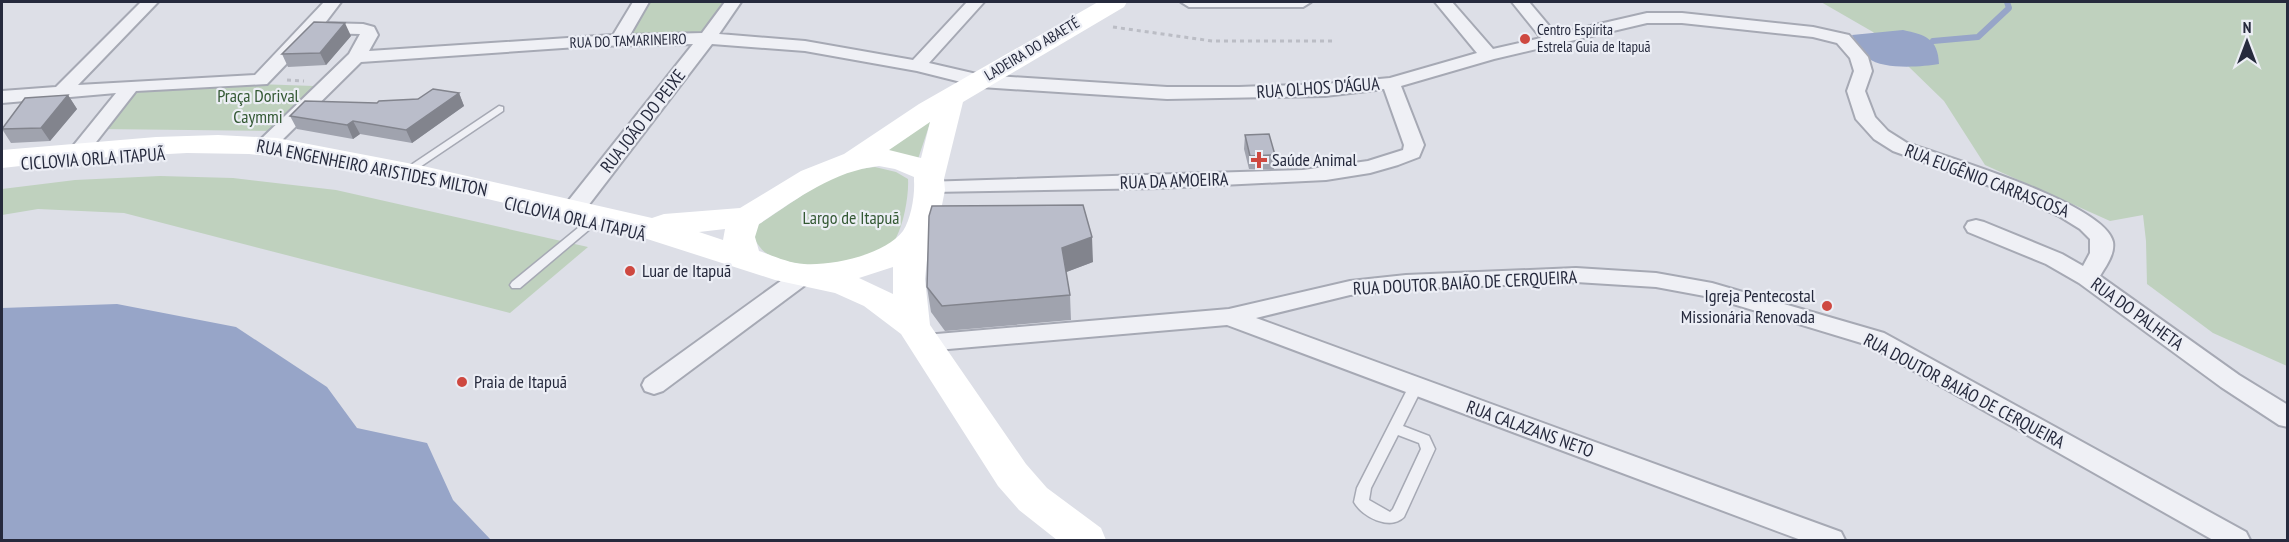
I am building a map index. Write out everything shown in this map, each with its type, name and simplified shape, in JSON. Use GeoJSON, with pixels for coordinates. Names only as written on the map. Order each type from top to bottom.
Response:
{"type":"FeatureCollection","features":[{"type":"Feature","properties":{"kind":"main road","name":"LADEIRA DO ABAETÉ"},"geometry":{"type":"LineString","coordinates":[[855,159],[950,99],[1115,2]]}},
{"type":"Feature","properties":{"kind":"main road"},"geometry":{"type":"LineString","coordinates":[[950,99],[925,213],[914,239],[908,279],[919,335],[1012,476],[1033,499],[1086,540]]}},
{"type":"Feature","properties":{"kind":"main road","name":"RUA ENGENHEIRO ARISTIDES MILTON"},"geometry":{"type":"LineString","coordinates":[[2,159],[79,151],[179,145],[265,146],[407,171],[632,223],[785,272],[808,275],[846,285],[876,298],[919,335]]}},
{"type":"Feature","properties":{"kind":"main road"},"geometry":{"type":"LineString","coordinates":[[747,258],[740,250],[738,241],[739,231],[748,217],[835,165],[855,159],[899,160],[927,172],[930,183]]}},
{"type":"Feature","properties":{"kind":"main road","name":"RUA ENGENHEIRO ARISTIDES MILTON"},"geometry":{"type":"LineString","coordinates":[[632,223],[687,224],[748,217]]}},
{"type":"Feature","properties":{"kind":"main road"},"geometry":{"type":"LineString","coordinates":[[808,275],[846,272],[871,263],[914,239]]}},
{"type":"Feature","properties":{"kind":"street"},"geometry":{"type":"LineString","coordinates":[[61,92],[150,2]]}},
{"type":"Feature","properties":{"kind":"street"},"geometry":{"type":"LineString","coordinates":[[2,97],[131,86],[260,80],[333,2]]}},
{"type":"Feature","properties":{"kind":"street"},"geometry":{"type":"LineString","coordinates":[[618,41],[641,2]]}},
{"type":"Feature","properties":{"kind":"street","name":"RUA JOÃO DO PEIXE"},"geometry":{"type":"LineString","coordinates":[[586,213],[733,2]]}},
{"type":"Feature","properties":{"kind":"street"},"geometry":{"type":"LineString","coordinates":[[917,66],[976,2]]}},
{"type":"Feature","properties":{"kind":"street"},"geometry":{"type":"LineString","coordinates":[[1189,2],[1303,2]]}},
{"type":"Feature","properties":{"kind":"street"},"geometry":{"type":"LineString","coordinates":[[1443,2],[1489,55]]}},
{"type":"Feature","properties":{"kind":"street"},"geometry":{"type":"LineString","coordinates":[[1520,2],[1552,40]]}},
{"type":"Feature","properties":{"kind":"street","name":"RUA OLHOS D'ÁGUA"},"geometry":{"type":"LineString","coordinates":[[981,81],[1167,93],[1325,90],[1391,83],[1552,40],[1641,10]]}},
{"type":"Feature","properties":{"kind":"street","name":"RUA EUGÊNIO CARRASCOSA"},"geometry":{"type":"LineString","coordinates":[[1641,10],[1682,18],[1813,32],[1844,39],[1859,57],[1863,71],[1856,91],[1866,118],[1881,135],[1917,154],[2047,200],[2084,220],[2100,238],[2102,254],[2087,278]]}},
{"type":"Feature","properties":{"kind":"street"},"geometry":{"type":"LineString","coordinates":[[265,146],[356,57],[369,34],[368,31],[312,27]]}},
{"type":"Feature","properties":{"kind":"street","name":"RUA DO TAMARINEIRO"},"geometry":{"type":"LineString","coordinates":[[356,57],[618,41],[707,38],[805,46],[917,66],[981,81]]}},
{"type":"Feature","properties":{"kind":"street","name":"RUA DA AMOEIRA"},"geometry":{"type":"LineString","coordinates":[[930,183],[1225,180],[1307,176],[1385,165],[1412,153],[1414,146],[1391,83]]}},
{"type":"Feature","properties":{"kind":"street"},"geometry":{"type":"LineString","coordinates":[[79,151],[131,86]]}},
{"type":"Feature","properties":{"kind":"street","name":"RUA DO PALHETA"},"geometry":{"type":"LineString","coordinates":[[1976,227],[2054,259],[2087,278],[2230,381],[2288,418]]}},
{"type":"Feature","properties":{"kind":"street"},"geometry":{"type":"LineString","coordinates":[[654,385],[808,275]]}},
{"type":"Feature","properties":{"kind":"street","name":"RUA DOUTOR BAIÃO DE CERQUEIRA"},"geometry":{"type":"LineString","coordinates":[[919,335],[1228,317],[1350,288],[1430,281],[1576,275],[1656,280],[1712,290],[1876,339],[2236,540]]}},
{"type":"Feature","properties":{"kind":"street","name":"RUA CALAZANS NETO"},"geometry":{"type":"LineString","coordinates":[[1228,317],[1831,540]]}},
{"type":"Feature","properties":{"kind":"lane"},"geometry":{"type":"LineString","coordinates":[[407,171],[499,109]]}},
{"type":"Feature","properties":{"kind":"lane"},"geometry":{"type":"LineString","coordinates":[[516,285],[586,213]]}},
{"type":"Feature","properties":{"kind":"lane"},"geometry":{"type":"LineString","coordinates":[[1395,428],[1424,440],[1428,450],[1399,513],[1394,518],[1388,518],[1369,509],[1361,502],[1361,495],[1395,428],[1416,387]]}},
{"type":"Feature","properties":{"kind":"path"},"geometry":{"type":"LineString","coordinates":[[1112,27],[1212,41],[1336,41]]}},
{"type":"Feature","properties":{"kind":"path"},"geometry":{"type":"LineString","coordinates":[[260,80],[330,81]]}},
{"type":"Feature","properties":{"kind":"green space"},"geometry":{"type":"Polygon","coordinates":[[[727,2],[703,35],[630,35],[646,3],[727,2]]]}},
{"type":"Feature","properties":{"kind":"green space"},"geometry":{"type":"Polygon","coordinates":[[[1821,2],[2287,2],[2287,366],[2213,333],[2147,284],[2143,215],[2110,221],[1985,165],[1944,101],[1873,32],[1821,2]]]}},
{"type":"Feature","properties":{"kind":"green space","name":"Praça Dorival Caymmi"},"geometry":{"type":"Polygon","coordinates":[[[257,84],[314,86],[272,131],[99,129],[130,93],[257,84]]]}},
{"type":"Feature","properties":{"kind":"green space","name":"Largo de Itapuã"},"geometry":{"type":"Polygon","coordinates":[[[932,117],[917,162],[870,153],[932,117]]]}},
{"type":"Feature","properties":{"kind":"green space","name":"Largo de Itapuã"},"geometry":{"type":"Polygon","coordinates":[[[875,167],[896,172],[908,179],[908,186],[904,217],[896,238],[886,249],[872,257],[854,263],[835,265],[815,266],[796,263],[766,253],[751,235],[755,227],[816,186],[851,170],[875,167]]]}},
{"type":"Feature","properties":{"kind":"green space"},"geometry":{"type":"Polygon","coordinates":[[[160,176],[233,178],[336,190],[588,247],[510,313],[124,213],[38,209],[2,215],[2,189],[75,180],[160,176]]]}},
{"type":"Feature","properties":{"kind":"water"},"geometry":{"type":"Polygon","coordinates":[[[1903,30],[1929,39],[1936,48],[1939,64],[1902,67],[1875,62],[1863,53],[1852,35],[1903,30]]]}},
{"type":"Feature","properties":{"kind":"water"},"geometry":{"type":"Polygon","coordinates":[[[117,304],[236,327],[327,387],[357,428],[427,443],[453,500],[491,540],[2,540],[2,308],[117,304]]]}},
{"type":"Feature","properties":{"kind":"building"},"geometry":{"type":"Polygon","coordinates":[[[314,22],[345,23],[320,53],[282,54],[314,22]]]}},
{"type":"Feature","properties":{"kind":"building"},"geometry":{"type":"Polygon","coordinates":[[[433,89],[459,93],[406,130],[353,121],[347,125],[290,116],[305,101],[377,103],[418,99],[433,89]]]}},
{"type":"Feature","properties":{"kind":"building"},"geometry":{"type":"Polygon","coordinates":[[[68,95],[41,128],[2,129],[25,98],[68,95]]]}},
{"type":"Feature","properties":{"kind":"building"},"geometry":{"type":"Polygon","coordinates":[[[1269,134],[1275,155],[1250,156],[1245,135],[1269,134]]]}},
{"type":"Feature","properties":{"kind":"building"},"geometry":{"type":"Polygon","coordinates":[[[1083,205],[1092,237],[1062,248],[1070,295],[942,306],[927,287],[929,216],[932,206],[1083,205]]]}},
{"type":"Feature","properties":{"kind":"waterway"},"geometry":{"type":"LineString","coordinates":[[1933,41],[1978,37],[2009,8],[2007,2]]}},
{"type":"Feature","properties":{"kind":"place","name":"Centro Espírita Estrela Guia de Itapuã"},"geometry":{"type":"Point","coordinates":[1525,39]}},
{"type":"Feature","properties":{"kind":"place","name":"Saúde Animal"},"geometry":{"type":"Point","coordinates":[1259,160]}},
{"type":"Feature","properties":{"kind":"place","name":"Luar de Itapuã"},"geometry":{"type":"Point","coordinates":[630,271]}},
{"type":"Feature","properties":{"kind":"place","name":"Igreja Pentecostal Missionária Renovada"},"geometry":{"type":"Point","coordinates":[1827,306]}},
{"type":"Feature","properties":{"kind":"place","name":"Praia de Itapuã"},"geometry":{"type":"Point","coordinates":[462,382]}}]}
